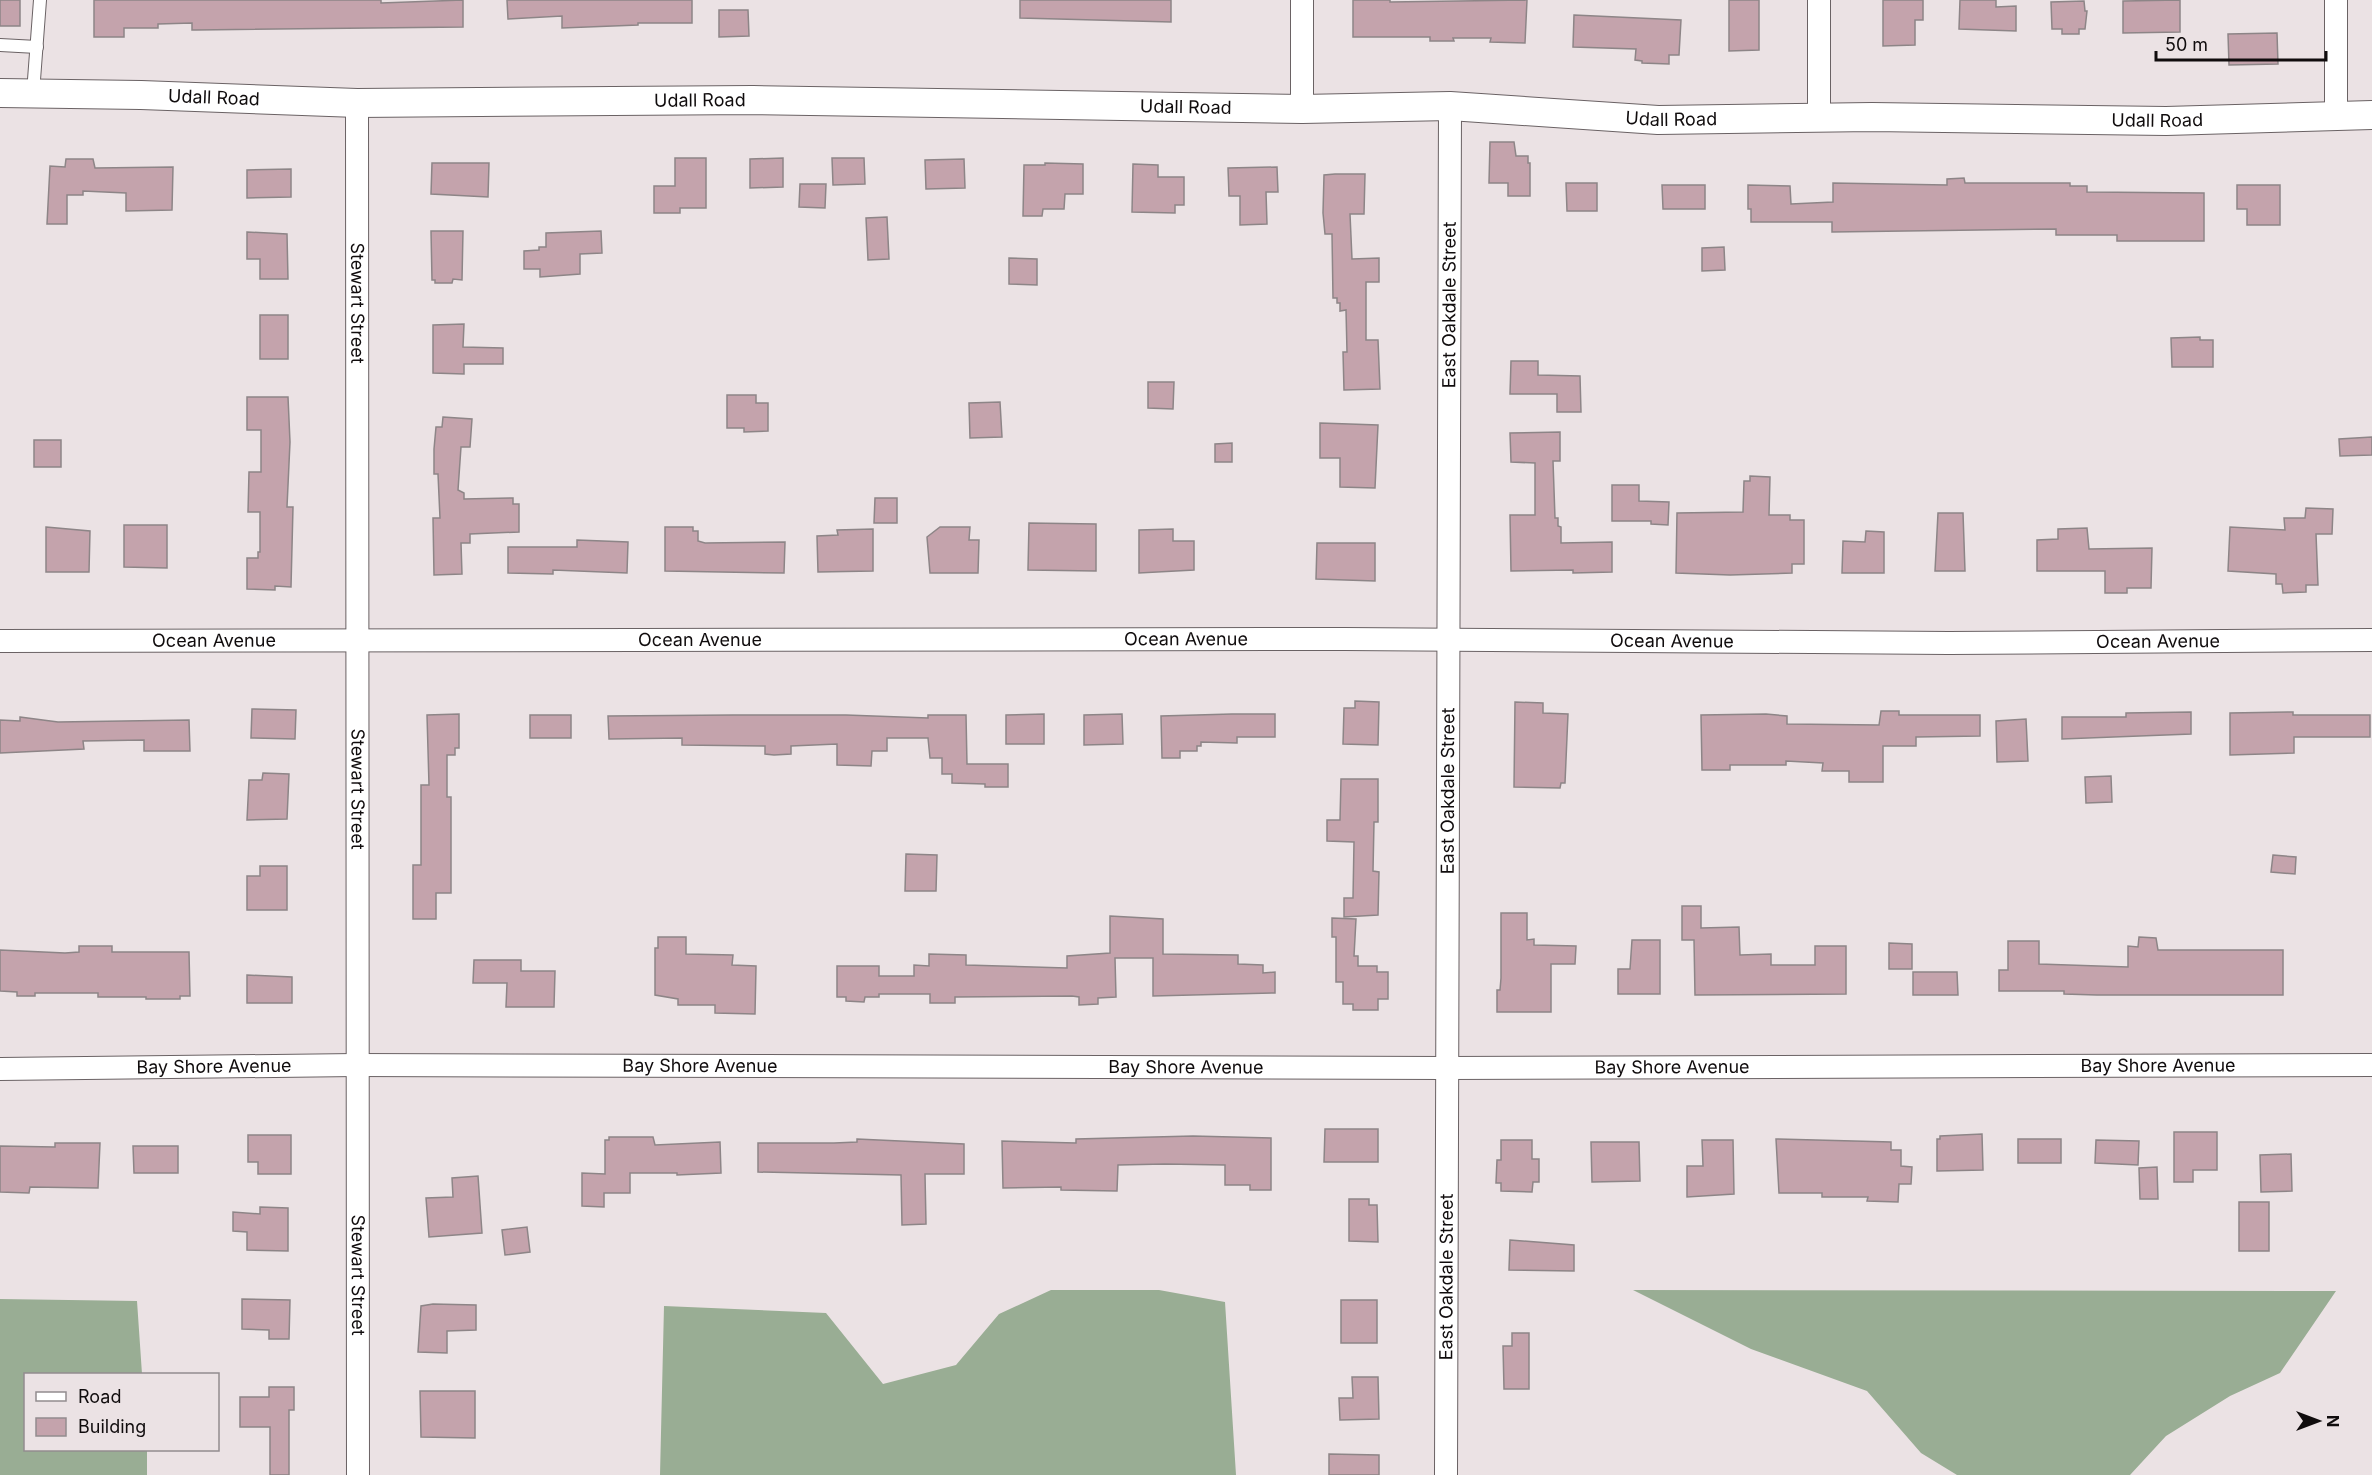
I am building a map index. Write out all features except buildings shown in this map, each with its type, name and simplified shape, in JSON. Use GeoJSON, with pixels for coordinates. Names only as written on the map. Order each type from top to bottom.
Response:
{"type":"FeatureCollection","features":[{"type":"Feature","properties":{"kind":"street"},"geometry":{"type":"LineString","coordinates":[[1302,0],[1302,109]]}},
{"type":"Feature","properties":{"kind":"street"},"geometry":{"type":"LineString","coordinates":[[1819,0],[1819,117]]}},
{"type":"Feature","properties":{"kind":"street"},"geometry":{"type":"LineString","coordinates":[[2336,0],[2336,115]]}},
{"type":"Feature","properties":{"kind":"street","name":"Udall Road"},"geometry":{"type":"LineString","coordinates":[[0,93],[357,103],[753,100],[1302,109],[1450,106],[1658,120],[1819,117],[2166,121],[2336,115],[2372,116]]}},
{"type":"Feature","properties":{"kind":"street","name":"Stewart Street"},"geometry":{"type":"LineString","coordinates":[[357,103],[358,1475]]}},
{"type":"Feature","properties":{"kind":"street","name":"East Oakdale Street"},"geometry":{"type":"LineString","coordinates":[[1446,1475],[1450,106]]}},
{"type":"Feature","properties":{"kind":"street","name":"Ocean Avenue"},"geometry":{"type":"LineString","coordinates":[[0,641],[357,639],[1961,643],[2372,640]]}},
{"type":"Feature","properties":{"kind":"street","name":"Bay Shore Avenue"},"geometry":{"type":"LineString","coordinates":[[0,1069],[356,1065],[1446,1068],[2372,1065]]}},
{"type":"Feature","properties":{"kind":"lane"},"geometry":{"type":"LineString","coordinates":[[33,93],[40,0]]}},
{"type":"Feature","properties":{"kind":"lane"},"geometry":{"type":"LineString","coordinates":[[0,45],[37,47]]}},
{"type":"Feature","properties":{"kind":"green space"},"geometry":{"type":"Polygon","coordinates":[[[1051,1290],[1159,1290],[1225,1302],[1236,1475],[660,1475],[664,1306],[826,1313],[883,1384],[956,1365],[999,1314],[1051,1290]]]}},
{"type":"Feature","properties":{"kind":"green space"},"geometry":{"type":"Polygon","coordinates":[[[1633,1290],[2336,1291],[2280,1373],[2230,1396],[2166,1436],[2130,1475],[1957,1475],[1921,1453],[1867,1391],[1751,1349],[1633,1290]]]}},
{"type":"Feature","properties":{"kind":"green space"},"geometry":{"type":"Polygon","coordinates":[[[0,1299],[137,1301],[142,1373],[24,1373],[24,1451],[147,1451],[147,1475],[0,1475],[0,1299]]]}}]}
